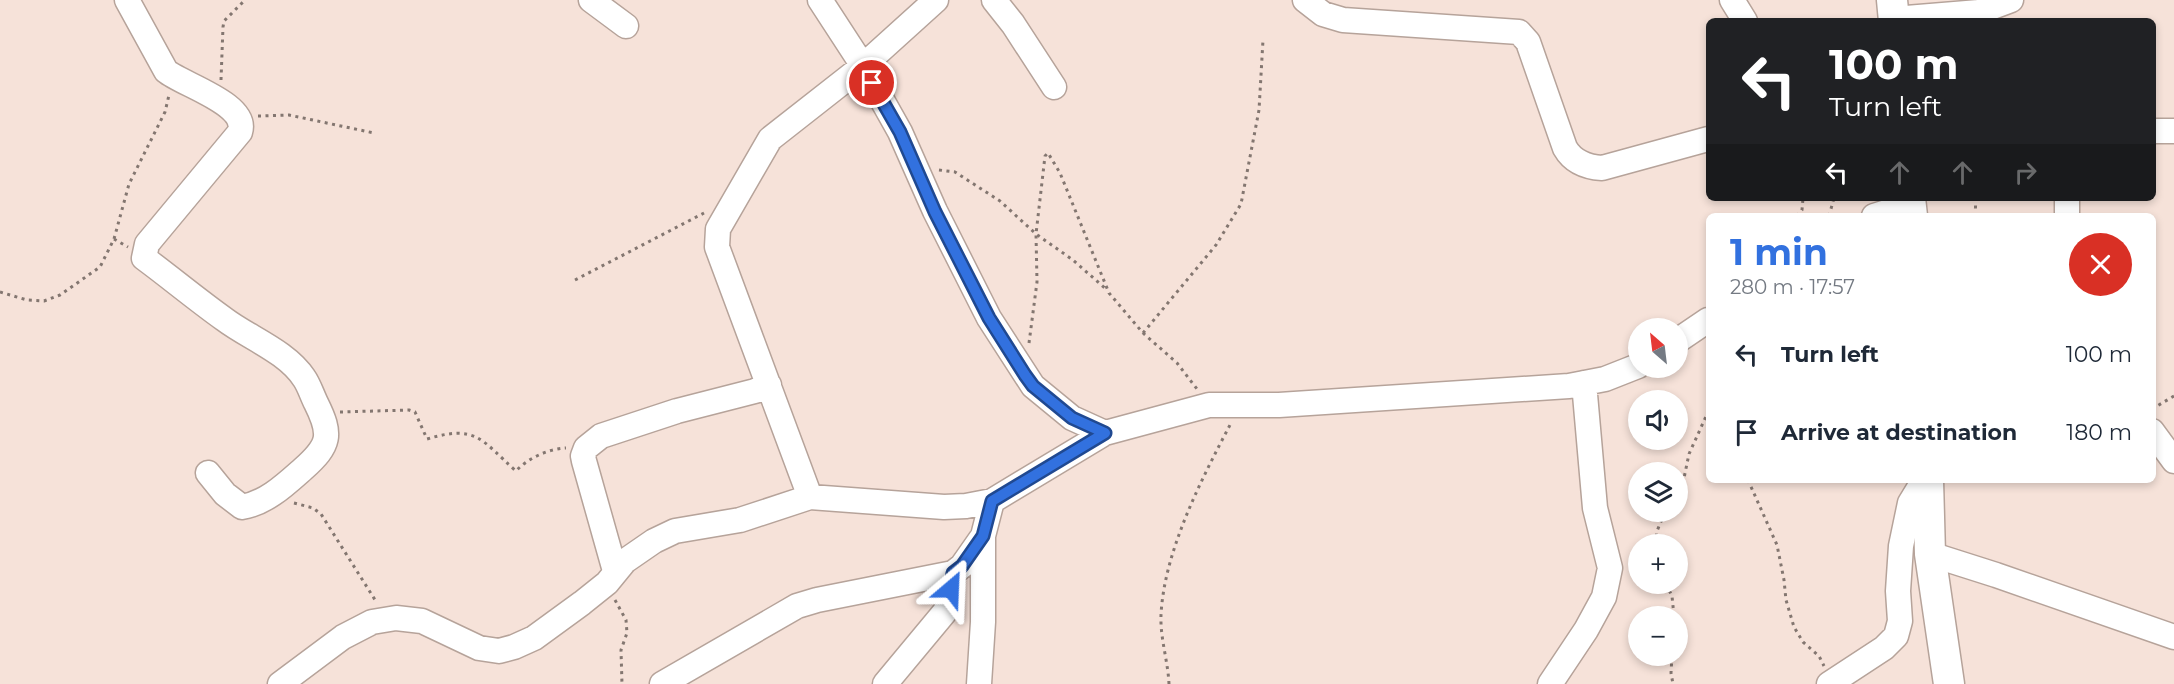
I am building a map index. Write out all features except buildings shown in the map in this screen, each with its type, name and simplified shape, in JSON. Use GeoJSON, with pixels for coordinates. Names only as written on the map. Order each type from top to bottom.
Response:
{"type":"FeatureCollection","features":[{"type":"Feature","properties":{"kind":"main road"},"geometry":{"type":"LineString","coordinates":[[1926,483],[1930,554],[1949,684]]}},
{"type":"Feature","properties":{"kind":"street"},"geometry":{"type":"LineString","coordinates":[[127,0],[162,65],[174,78],[220,99],[239,118],[241,127],[240,132],[147,244],[144,258],[203,304],[291,364],[304,378],[326,421],[327,436],[317,457],[286,484],[257,504],[242,507],[225,494],[208,473]]}},
{"type":"Feature","properties":{"kind":"street"},"geometry":{"type":"LineString","coordinates":[[591,0],[626,26]]}},
{"type":"Feature","properties":{"kind":"street"},"geometry":{"type":"LineString","coordinates":[[820,0],[863,66],[900,132],[935,212],[989,318],[1025,375],[1033,386],[1072,418],[1105,433]]}},
{"type":"Feature","properties":{"kind":"street"},"geometry":{"type":"LineString","coordinates":[[810,497],[717,247],[718,229],[770,139],[863,66],[936,0]]}},
{"type":"Feature","properties":{"kind":"street"},"geometry":{"type":"LineString","coordinates":[[994,0],[1013,24],[1054,87]]}},
{"type":"Feature","properties":{"kind":"street"},"geometry":{"type":"LineString","coordinates":[[1305,0],[1323,14],[1343,20],[1519,32],[1528,42],[1565,148],[1573,159],[1586,166],[1602,168],[1706,141]]}},
{"type":"Feature","properties":{"kind":"street"},"geometry":{"type":"LineString","coordinates":[[1732,0],[1743,18]]}},
{"type":"Feature","properties":{"kind":"street"},"geometry":{"type":"LineString","coordinates":[[1893,13],[1979,12],[2011,0]]}},
{"type":"Feature","properties":{"kind":"street"},"geometry":{"type":"LineString","coordinates":[[2156,131],[2174,131]]}},
{"type":"Feature","properties":{"kind":"street"},"geometry":{"type":"LineString","coordinates":[[1885,213],[1911,206]]}},
{"type":"Feature","properties":{"kind":"street"},"geometry":{"type":"LineString","coordinates":[[1688,334],[1706,321]]}},
{"type":"Feature","properties":{"kind":"street"},"geometry":{"type":"LineString","coordinates":[[279,684],[342,637],[372,622],[396,618],[422,621],[479,648],[499,651],[514,647],[534,638],[582,603],[625,561],[654,541],[675,531],[741,520],[810,497],[944,507],[966,506],[992,501],[1105,433],[1209,405],[1279,405],[1584,383],[1605,379],[1628,370]]}},
{"type":"Feature","properties":{"kind":"street"},"geometry":{"type":"LineString","coordinates":[[1550,684],[1586,630],[1604,597],[1609,577],[1610,568],[1595,508],[1584,383]]}},
{"type":"Feature","properties":{"kind":"street"},"geometry":{"type":"LineString","coordinates":[[611,577],[583,456],[586,447],[601,436],[676,411],[755,391],[769,385]]}},
{"type":"Feature","properties":{"kind":"street"},"geometry":{"type":"LineString","coordinates":[[2156,436],[2174,461]]}},
{"type":"Feature","properties":{"kind":"street"},"geometry":{"type":"LineString","coordinates":[[1830,683],[1884,648],[1896,636],[1900,621],[1898,591],[1901,546],[1910,503],[1924,483]]}},
{"type":"Feature","properties":{"kind":"street"},"geometry":{"type":"LineString","coordinates":[[979,684],[983,621],[983,536],[992,501]]}},
{"type":"Feature","properties":{"kind":"street"},"geometry":{"type":"LineString","coordinates":[[662,684],[797,606],[953,573],[962,566],[983,536]]}},
{"type":"Feature","properties":{"kind":"street"},"geometry":{"type":"LineString","coordinates":[[1930,554],[2174,638]]}},
{"type":"Feature","properties":{"kind":"street"},"geometry":{"type":"LineString","coordinates":[[885,684],[944,613],[949,604],[953,573]]}},
{"type":"Feature","properties":{"kind":"path"},"geometry":{"type":"LineString","coordinates":[[220,99],[224,21],[244,0]]}},
{"type":"Feature","properties":{"kind":"path"},"geometry":{"type":"LineString","coordinates":[[1143,333],[1216,245],[1241,204],[1259,110],[1263,40]]}},
{"type":"Feature","properties":{"kind":"path"},"geometry":{"type":"LineString","coordinates":[[0,292],[27,300],[44,301],[60,295],[100,267],[114,239],[129,184],[165,112],[174,78]]}},
{"type":"Feature","properties":{"kind":"path"},"geometry":{"type":"LineString","coordinates":[[239,118],[289,115],[374,133]]}},
{"type":"Feature","properties":{"kind":"path"},"geometry":{"type":"LineString","coordinates":[[1025,375],[1037,282],[1036,234],[1042,169],[1048,153],[1060,173],[1109,293]]}},
{"type":"Feature","properties":{"kind":"path"},"geometry":{"type":"LineString","coordinates":[[936,170],[955,172],[1000,201],[1036,234],[1073,260],[1109,293],[1143,333],[1177,363],[1209,405]]}},
{"type":"Feature","properties":{"kind":"path"},"geometry":{"type":"LineString","coordinates":[[575,280],[737,194]]}},
{"type":"Feature","properties":{"kind":"path"},"geometry":{"type":"LineString","coordinates":[[2156,407],[2174,396]]}},
{"type":"Feature","properties":{"kind":"path"},"geometry":{"type":"LineString","coordinates":[[1169,684],[1161,618],[1168,566],[1191,507],[1241,405]]}},
{"type":"Feature","properties":{"kind":"path"},"geometry":{"type":"LineString","coordinates":[[321,413],[416,412],[427,439],[446,433],[464,432],[489,445],[516,471],[524,462],[555,448],[586,447]]}},
{"type":"Feature","properties":{"kind":"path"},"geometry":{"type":"LineString","coordinates":[[1687,462],[1706,416]]}},
{"type":"Feature","properties":{"kind":"path"},"geometry":{"type":"LineString","coordinates":[[1749,483],[1777,545],[1786,600],[1794,627],[1807,647],[1821,659],[1830,683]]}},
{"type":"Feature","properties":{"kind":"path"},"geometry":{"type":"LineString","coordinates":[[290,503],[313,508],[321,514],[370,593],[396,618]]}},
{"type":"Feature","properties":{"kind":"path"},"geometry":{"type":"LineString","coordinates":[[611,577],[626,620],[627,633],[621,650],[622,684]]}},
{"type":"Feature","properties":{"kind":"path"},"geometry":{"type":"LineString","coordinates":[[1671,666],[1673,684]]}},
{"type":"Feature","properties":{"kind":"route"},"geometry":{"type":"LineString","coordinates":[[872,83],[900,132],[935,212],[989,318],[1025,375],[1033,386],[1072,418],[1105,433],[992,501],[983,536],[962,566],[953,573],[951,589]]}}]}
